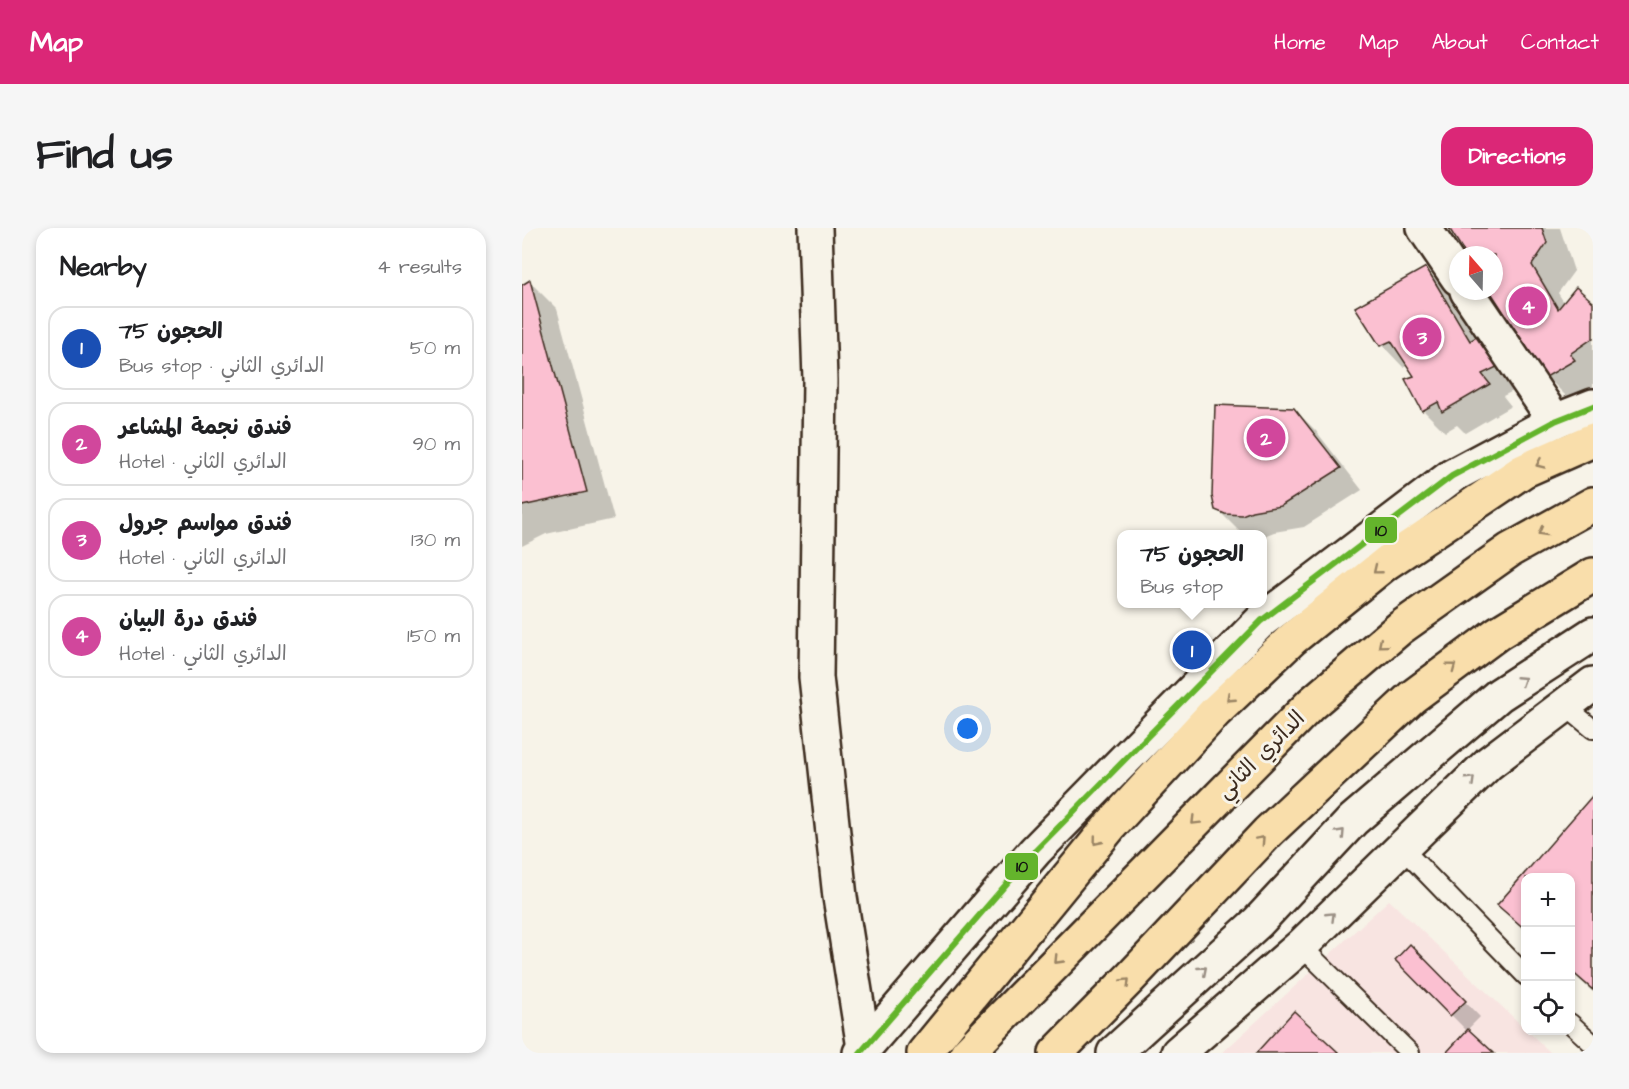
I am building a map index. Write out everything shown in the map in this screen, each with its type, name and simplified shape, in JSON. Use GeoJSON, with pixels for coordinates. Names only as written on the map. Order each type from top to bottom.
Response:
{"type":"FeatureCollection","features":[{"type":"Feature","properties":{"kind":"highway"},"geometry":{"type":"LineString","coordinates":[[924,1053],[1111,825],[1215,712],[1292,639],[1386,563],[1495,489],[1523,471],[1593,440]]}},
{"type":"Feature","properties":{"kind":"highway","name":"الدائري الثاني"},"geometry":{"type":"LineString","coordinates":[[967,1053],[1311,704],[1400,628],[1510,550],[1593,504]]}},
{"type":"Feature","properties":{"kind":"highway"},"geometry":{"type":"LineString","coordinates":[[1056,1053],[1268,832],[1412,697],[1498,633],[1593,575]]}},
{"type":"Feature","properties":{"kind":"street"},"geometry":{"type":"LineString","coordinates":[[816,228],[820,380],[816,677],[840,897],[862,1051]]}},
{"type":"Feature","properties":{"kind":"street"},"geometry":{"type":"LineString","coordinates":[[1424,228],[1449,265]]}},
{"type":"Feature","properties":{"kind":"street"},"geometry":{"type":"LineString","coordinates":[[1473,300],[1555,421]]}},
{"type":"Feature","properties":{"kind":"street"},"geometry":{"type":"LineString","coordinates":[[862,1051],[1035,851],[1261,621],[1452,476],[1555,421],[1593,406]]}},
{"type":"Feature","properties":{"kind":"street"},"geometry":{"type":"LineString","coordinates":[[1114,1053],[1258,922],[1353,820],[1421,760],[1499,695],[1593,634]]}},
{"type":"Feature","properties":{"kind":"street"},"geometry":{"type":"LineString","coordinates":[[1178,1053],[1301,946],[1489,763],[1593,684]]}},
{"type":"Feature","properties":{"kind":"lane"},"geometry":{"type":"LineString","coordinates":[[1564,705],[1593,729]]}},
{"type":"Feature","properties":{"kind":"lane"},"geometry":{"type":"LineString","coordinates":[[1402,848],[1521,971]]}},
{"type":"Feature","properties":{"kind":"lane"},"geometry":{"type":"LineString","coordinates":[[1301,946],[1410,1053]]}},
{"type":"Feature","properties":{"kind":"lane"},"geometry":{"type":"LineString","coordinates":[[1575,1028],[1593,1044]]}},
{"type":"Feature","properties":{"kind":"shaded area"},"geometry":{"type":"Polygon","coordinates":[[[1389,900],[1521,1025],[1521,1035],[1532,1035],[1551,1053],[1222,1053],[1389,900]]]}},
{"type":"Feature","properties":{"kind":"building"},"geometry":{"type":"Polygon","coordinates":[[[1449,228],[1542,228],[1547,243],[1532,265],[1558,309],[1576,287],[1593,302],[1593,338],[1570,354],[1575,360],[1546,377],[1496,300],[1503,300],[1503,246],[1460,246],[1449,228]]]}},
{"type":"Feature","properties":{"kind":"building"},"geometry":{"type":"Polygon","coordinates":[[[1426,267],[1470,341],[1481,334],[1499,366],[1482,374],[1490,384],[1442,412],[1438,402],[1422,411],[1405,379],[1414,376],[1391,341],[1380,346],[1355,307],[1426,267]]]}},
{"type":"Feature","properties":{"kind":"building"},"geometry":{"type":"Polygon","coordinates":[[[530,280],[587,492],[522,506],[522,285],[530,280]]]}},
{"type":"Feature","properties":{"kind":"building"},"geometry":{"type":"Polygon","coordinates":[[[1215,405],[1294,408],[1341,468],[1281,506],[1242,515],[1225,514],[1215,510],[1212,496],[1215,405]]]}},
{"type":"Feature","properties":{"kind":"building"},"geometry":{"type":"Polygon","coordinates":[[[1593,795],[1593,990],[1575,974],[1575,873],[1525,873],[1593,795]]]}},
{"type":"Feature","properties":{"kind":"building"},"geometry":{"type":"Polygon","coordinates":[[[1521,878],[1521,926],[1497,905],[1521,878]]]}},
{"type":"Feature","properties":{"kind":"building"},"geometry":{"type":"Polygon","coordinates":[[[1410,944],[1466,1001],[1450,1016],[1395,960],[1410,944]]]}},
{"type":"Feature","properties":{"kind":"building"},"geometry":{"type":"Polygon","coordinates":[[[1294,1011],[1339,1053],[1256,1053],[1294,1011]]]}},
{"type":"Feature","properties":{"kind":"building"},"geometry":{"type":"Polygon","coordinates":[[[1468,1029],[1494,1053],[1446,1053],[1468,1029]]]}},
{"type":"Feature","properties":{"kind":"transit line","name":"10"},"geometry":{"type":"LineString","coordinates":[[860,1053],[1035,851],[1261,621],[1452,476],[1555,421],[1593,406]]}},
{"type":"Feature","properties":{"kind":"place","name":"فندق درة البيان"},"geometry":{"type":"Point","coordinates":[1528,306]}},
{"type":"Feature","properties":{"kind":"place","name":"فندق مواسم جرول"},"geometry":{"type":"Point","coordinates":[1422,337]}},
{"type":"Feature","properties":{"kind":"place","name":"فندق نجمة المشاعر"},"geometry":{"type":"Point","coordinates":[1266,438]}},
{"type":"Feature","properties":{"kind":"place","name":"الحجون 75"},"geometry":{"type":"Point","coordinates":[1192,650]}}]}
